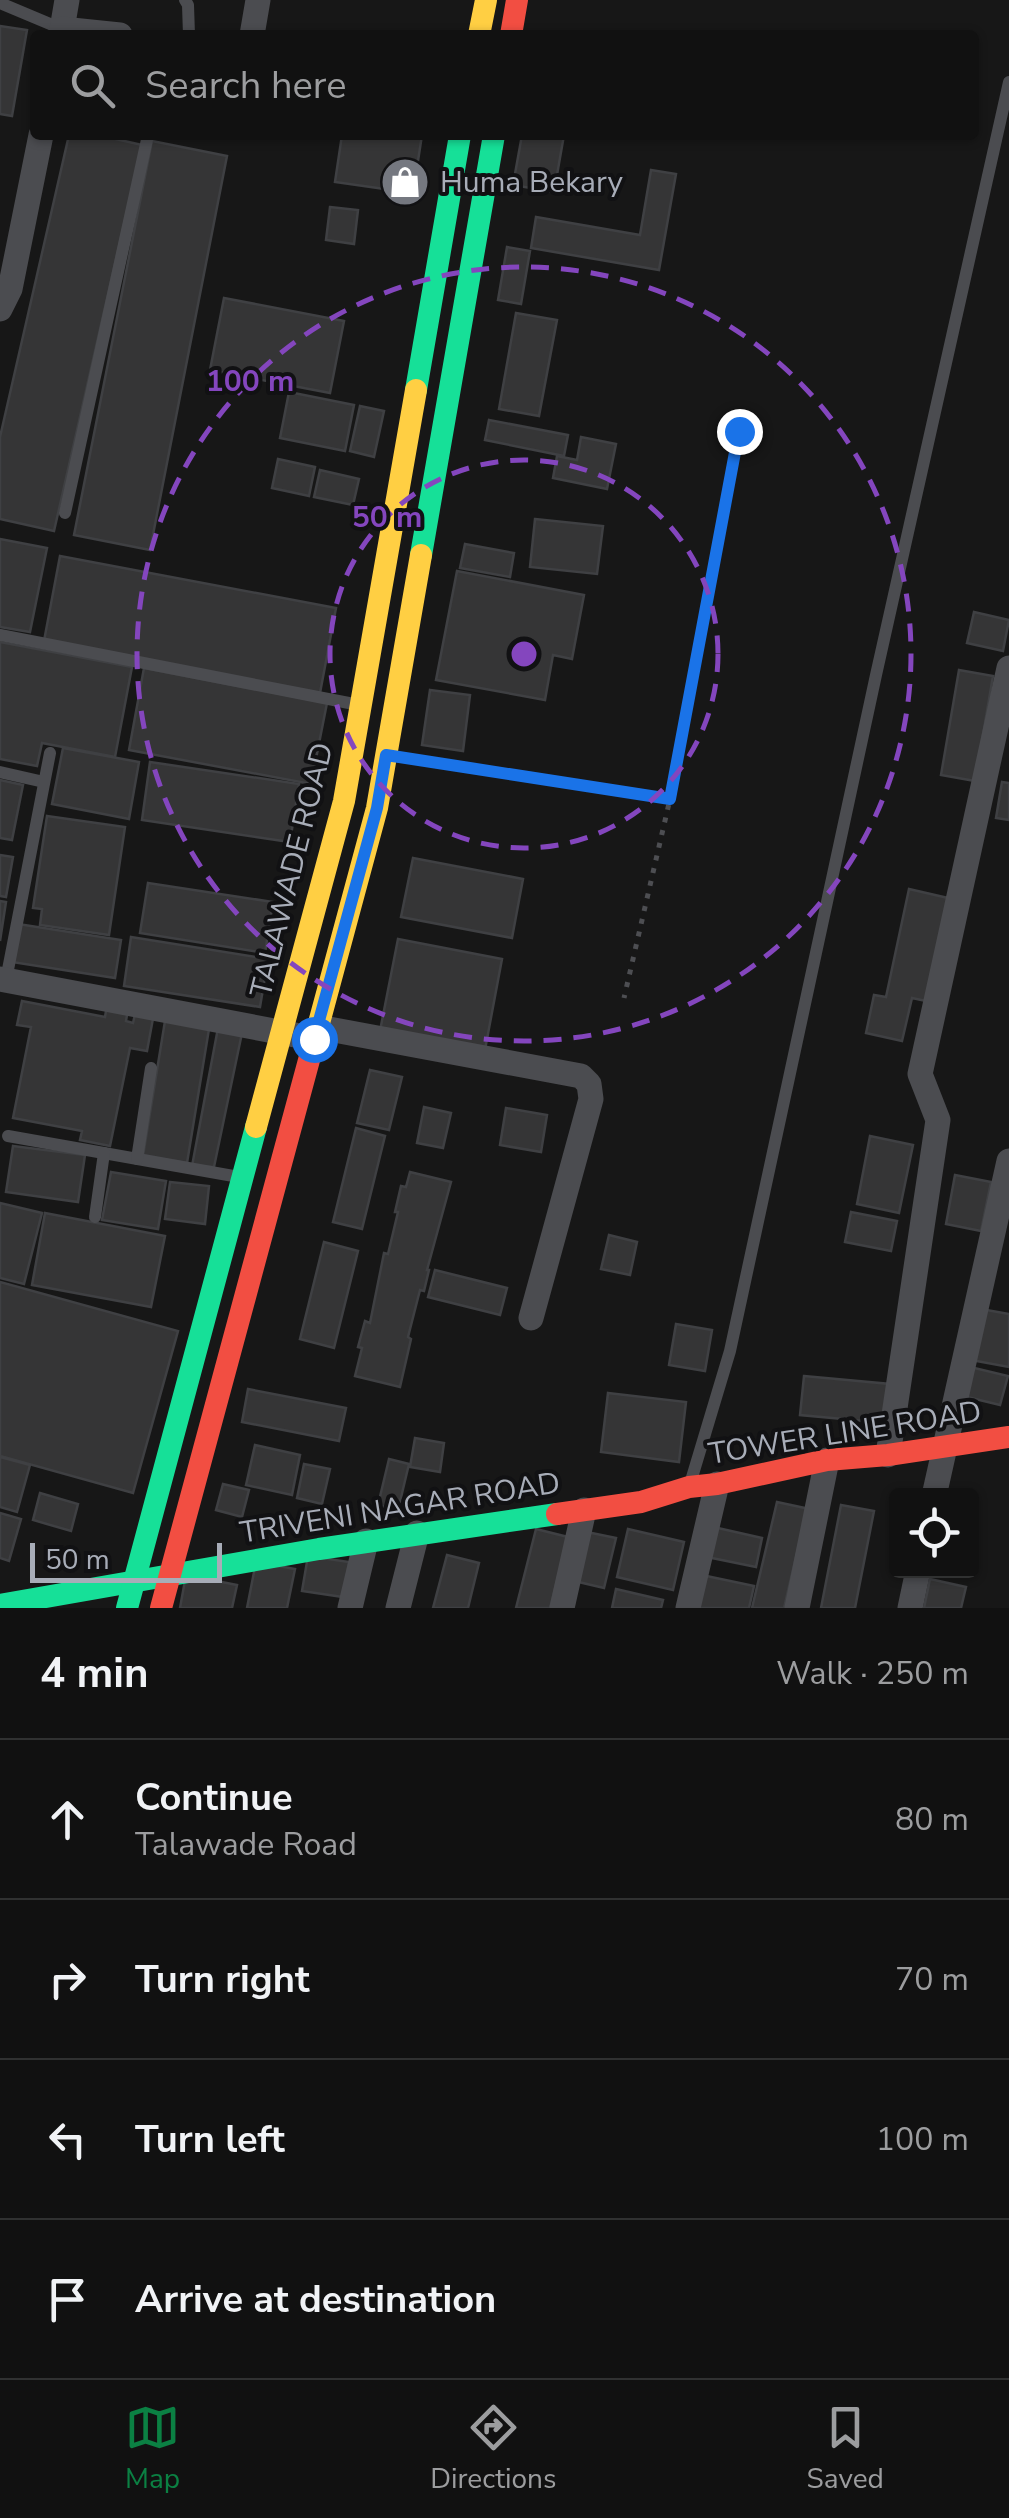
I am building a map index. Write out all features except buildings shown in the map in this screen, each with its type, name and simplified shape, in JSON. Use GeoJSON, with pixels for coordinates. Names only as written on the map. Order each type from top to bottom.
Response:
{"type":"FeatureCollection","features":[{"type":"Feature","properties":{"kind":"main road"},"geometry":{"type":"LineString","coordinates":[[480,30],[486,0]]}},
{"type":"Feature","properties":{"kind":"main road"},"geometry":{"type":"LineString","coordinates":[[512,30],[517,0]]}},
{"type":"Feature","properties":{"kind":"main road","name":"TALAWADE ROAD"},"geometry":{"type":"LineString","coordinates":[[127,1608],[348,783],[459,140]]}},
{"type":"Feature","properties":{"kind":"main road"},"geometry":{"type":"LineString","coordinates":[[161,1608],[377,808],[493,140]]}},
{"type":"Feature","properties":{"kind":"main road"},"geometry":{"type":"LineString","coordinates":[[348,783],[380,786]]}},
{"type":"Feature","properties":{"kind":"main road","name":"TOWER LINE ROAD"},"geometry":{"type":"LineString","coordinates":[[689,1487],[827,1460],[1009,1437]]}},
{"type":"Feature","properties":{"kind":"main road","name":"TRIVENI NAGAR ROAD"},"geometry":{"type":"LineString","coordinates":[[0,1605],[417,1533],[641,1502],[689,1487]]}},
{"type":"Feature","properties":{"kind":"street"},"geometry":{"type":"LineString","coordinates":[[61,30],[66,0]]}},
{"type":"Feature","properties":{"kind":"street"},"geometry":{"type":"LineString","coordinates":[[253,30],[258,0]]}},
{"type":"Feature","properties":{"kind":"street"},"geometry":{"type":"LineString","coordinates":[[0,308],[10,289],[13,213],[39,140]]}},
{"type":"Feature","properties":{"kind":"street"},"geometry":{"type":"LineString","coordinates":[[888,1455],[938,1120],[920,1074],[1009,668]]}},
{"type":"Feature","properties":{"kind":"street"},"geometry":{"type":"LineString","coordinates":[[3,980],[282,1032],[316,1033],[582,1076],[589,1084],[591,1099],[531,1318]]}},
{"type":"Feature","properties":{"kind":"street"},"geometry":{"type":"LineString","coordinates":[[936,1488],[1009,1161]]}},
{"type":"Feature","properties":{"kind":"street"},"geometry":{"type":"LineString","coordinates":[[797,1608],[827,1460]]}},
{"type":"Feature","properties":{"kind":"street"},"geometry":{"type":"LineString","coordinates":[[688,1608],[717,1484]]}},
{"type":"Feature","properties":{"kind":"street"},"geometry":{"type":"LineString","coordinates":[[562,1608],[584,1510]]}},
{"type":"Feature","properties":{"kind":"street"},"geometry":{"type":"LineString","coordinates":[[398,1608],[417,1533]]}},
{"type":"Feature","properties":{"kind":"street"},"geometry":{"type":"LineString","coordinates":[[350,1608],[366,1542]]}},
{"type":"Feature","properties":{"kind":"street"},"geometry":{"type":"LineString","coordinates":[[910,1608],[916,1578]]}},
{"type":"Feature","properties":{"kind":"lane"},"geometry":{"type":"LineString","coordinates":[[185,0],[188,30]]}},
{"type":"Feature","properties":{"kind":"lane"},"geometry":{"type":"LineString","coordinates":[[0,4],[57,30]]}},
{"type":"Feature","properties":{"kind":"lane"},"geometry":{"type":"LineString","coordinates":[[689,1487],[730,1351],[1009,82]]}},
{"type":"Feature","properties":{"kind":"lane"},"geometry":{"type":"LineString","coordinates":[[65,513],[147,140]]}},
{"type":"Feature","properties":{"kind":"lane"},"geometry":{"type":"LineString","coordinates":[[0,635],[361,706]]}},
{"type":"Feature","properties":{"kind":"lane"},"geometry":{"type":"LineString","coordinates":[[3,980],[50,753]]}},
{"type":"Feature","properties":{"kind":"lane"},"geometry":{"type":"LineString","coordinates":[[0,772],[44,782]]}},
{"type":"Feature","properties":{"kind":"lane"},"geometry":{"type":"LineString","coordinates":[[137,1159],[152,1068]]}},
{"type":"Feature","properties":{"kind":"lane"},"geometry":{"type":"LineString","coordinates":[[8,1136],[275,1185]]}},
{"type":"Feature","properties":{"kind":"lane"},"geometry":{"type":"LineString","coordinates":[[95,1217],[104,1153]]}},
{"type":"Feature","properties":{"kind":"path"},"geometry":{"type":"LineString","coordinates":[[624,998],[670,799],[739,431]]}},
{"type":"Feature","properties":{"kind":"path"},"geometry":{"type":"LineString","coordinates":[[386,755],[670,799]]}},
{"type":"Feature","properties":{"kind":"traffic: fast"},"geometry":{"type":"LineString","coordinates":[[416,390],[459,140]]}},
{"type":"Feature","properties":{"kind":"traffic: fast"},"geometry":{"type":"LineString","coordinates":[[421,555],[493,140]]}},
{"type":"Feature","properties":{"kind":"traffic: fast"},"geometry":{"type":"LineString","coordinates":[[127,1608],[256,1127]]}},
{"type":"Feature","properties":{"kind":"traffic: fast"},"geometry":{"type":"LineString","coordinates":[[0,1605],[319,1549],[557,1514]]}},
{"type":"Feature","properties":{"kind":"traffic: slow"},"geometry":{"type":"LineString","coordinates":[[480,30],[486,0]]}},
{"type":"Feature","properties":{"kind":"traffic: slow"},"geometry":{"type":"LineString","coordinates":[[256,1127],[344,801],[416,390]]}},
{"type":"Feature","properties":{"kind":"traffic: slow"},"geometry":{"type":"LineString","coordinates":[[312,1049],[377,808],[421,555]]}},
{"type":"Feature","properties":{"kind":"traffic: jam"},"geometry":{"type":"LineString","coordinates":[[512,30],[517,0]]}},
{"type":"Feature","properties":{"kind":"traffic: jam"},"geometry":{"type":"LineString","coordinates":[[161,1608],[312,1049]]}},
{"type":"Feature","properties":{"kind":"traffic: jam"},"geometry":{"type":"LineString","coordinates":[[557,1514],[641,1502],[689,1487],[827,1460],[1009,1437]]}},
{"type":"Feature","properties":{"kind":"place","name":"Huma Bekary"},"geometry":{"type":"Point","coordinates":[405,182]}},
{"type":"Feature","properties":{"kind":"route"},"geometry":{"type":"LineString","coordinates":[[314,1039],[377,808],[386,755],[670,799],[739,431]]}}]}
